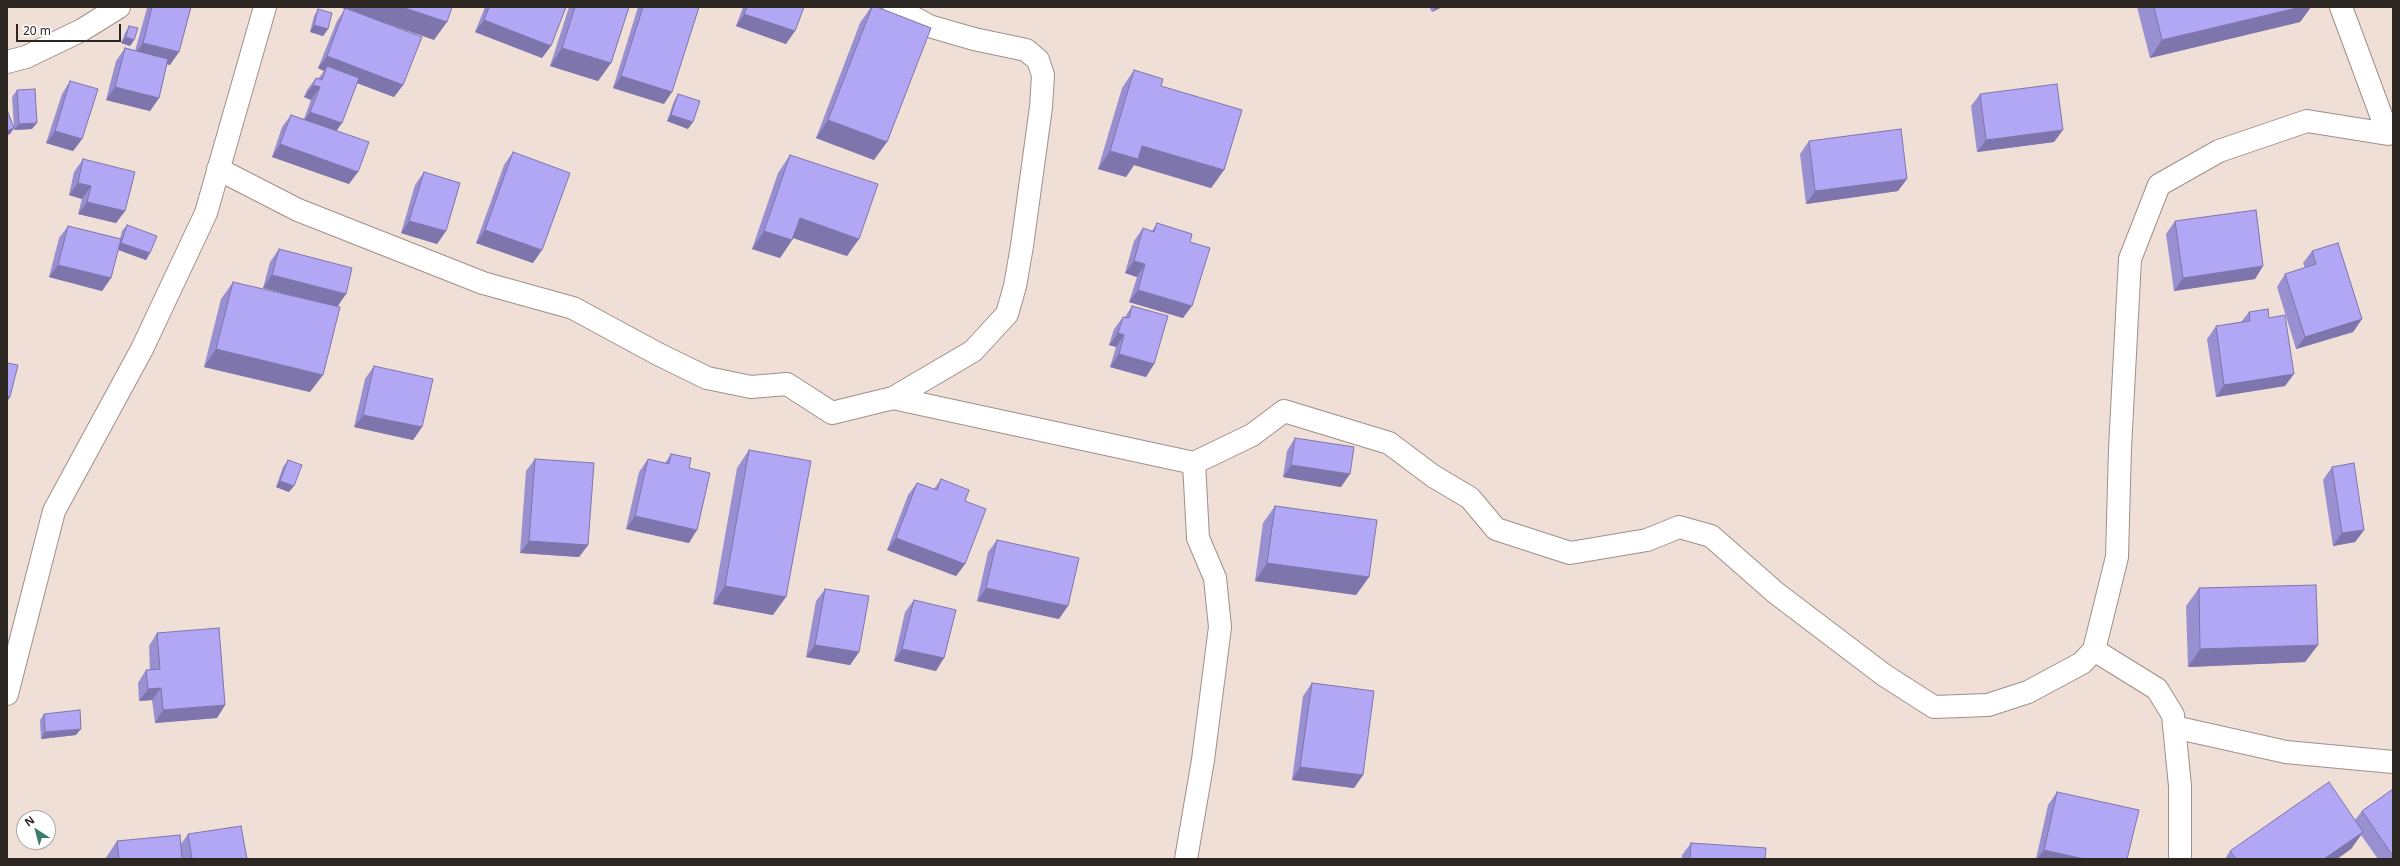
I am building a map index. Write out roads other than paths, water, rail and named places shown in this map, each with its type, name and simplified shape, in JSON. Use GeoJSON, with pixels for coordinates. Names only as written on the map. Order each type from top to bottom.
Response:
{"type":"FeatureCollection","features":[{"type":"Feature","properties":{"kind":"street"},"geometry":{"type":"LineString","coordinates":[[7,62],[26,57],[82,30],[119,7]]}},
{"type":"Feature","properties":{"kind":"street"},"geometry":{"type":"LineString","coordinates":[[7,694],[54,511],[142,350],[206,213],[265,7]]}},
{"type":"Feature","properties":{"kind":"street"},"geometry":{"type":"LineString","coordinates":[[218,169],[298,210],[476,280],[573,308],[658,354],[707,378],[751,387],[787,384],[832,413],[893,398],[974,352],[1007,314],[1015,286],[1022,246],[1041,107],[1043,75],[1038,60],[1026,50],[974,39],[929,26],[894,7]]}},
{"type":"Feature","properties":{"kind":"street"},"geometry":{"type":"LineString","coordinates":[[893,398],[1194,462],[1252,435],[1284,411],[1389,443],[1433,476],[1470,498],[1496,529],[1570,553],[1647,540],[1679,527],[1711,536],[1776,593],[1884,675],[1934,707],[1988,705],[2028,692],[2082,663],[2094,650],[2118,557],[2120,448],[2130,260],[2160,185],[2219,151],[2307,121],[2388,134],[2342,7]]}},
{"type":"Feature","properties":{"kind":"street"},"geometry":{"type":"LineString","coordinates":[[1186,859],[1203,760],[1220,627],[1215,578],[1198,538],[1194,462]]}},
{"type":"Feature","properties":{"kind":"street"},"geometry":{"type":"LineString","coordinates":[[2094,650],[2157,689],[2173,715],[2180,786],[2180,859]]}},
{"type":"Feature","properties":{"kind":"street"},"geometry":{"type":"LineString","coordinates":[[2174,728],[2286,752],[2393,762]]}}]}
